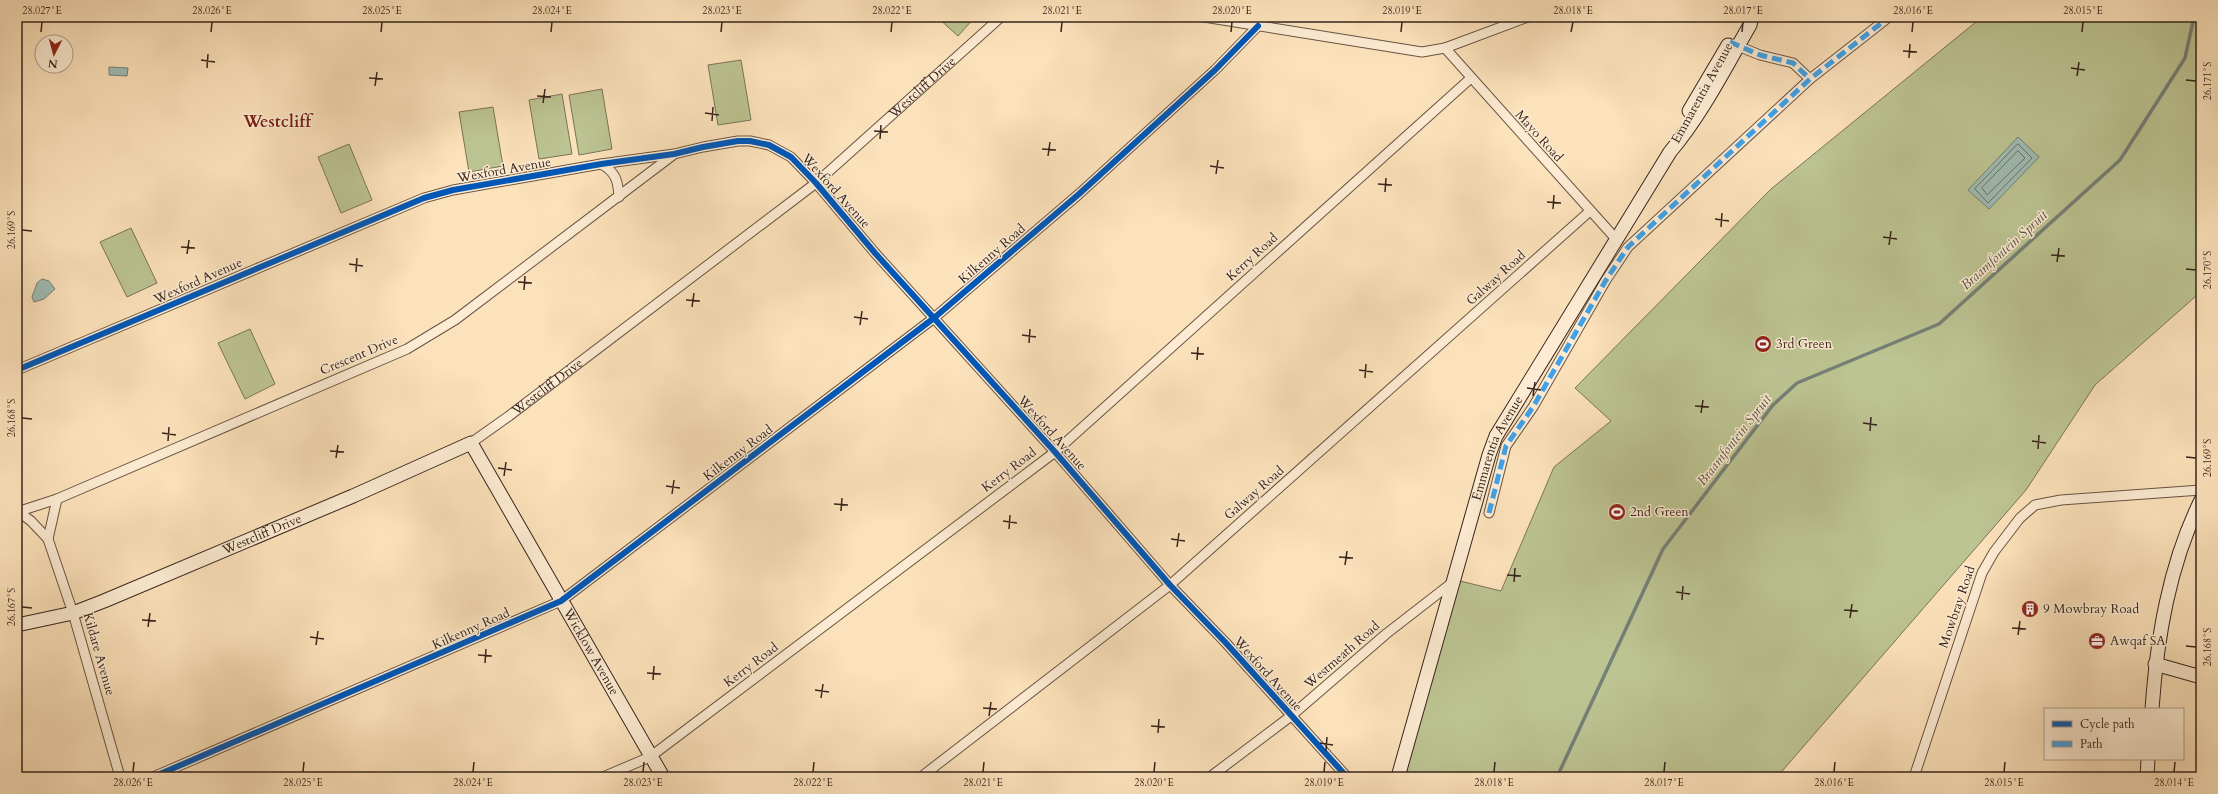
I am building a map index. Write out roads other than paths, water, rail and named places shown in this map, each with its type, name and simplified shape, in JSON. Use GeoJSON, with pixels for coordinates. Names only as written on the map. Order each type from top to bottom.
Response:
{"type":"FeatureCollection","features":[{"type":"Feature","properties":{"kind":"street","name":"Westcliff Drive"},"geometry":{"type":"LineString","coordinates":[[17,625],[73,613],[154,581],[436,460],[471,443],[509,416],[816,183],[1001,17]]}},
{"type":"Feature","properties":{"kind":"street"},"geometry":{"type":"LineString","coordinates":[[1204,17],[1407,50],[1429,51],[1445,48],[1528,17]]}},
{"type":"Feature","properties":{"kind":"street"},"geometry":{"type":"LineString","coordinates":[[1489,513],[1506,446],[1533,407],[1606,280],[1628,247],[1810,79],[1889,17]]}},
{"type":"Feature","properties":{"kind":"street","name":"Emmarentia Avenue"},"geometry":{"type":"LineString","coordinates":[[1398,777],[1489,455],[1496,436],[1670,152],[1686,132],[1734,44],[1750,25],[1752,18]]}},
{"type":"Feature","properties":{"kind":"street","name":"Kilkenny Road"},"geometry":{"type":"LineString","coordinates":[[153,777],[561,601],[934,318],[1079,194],[1215,70],[1258,26]]}},
{"type":"Feature","properties":{"kind":"street"},"geometry":{"type":"LineString","coordinates":[[1734,44],[1793,63],[1810,79]]}},
{"type":"Feature","properties":{"kind":"street","name":"Mayo Road"},"geometry":{"type":"LineString","coordinates":[[1445,48],[1470,78],[1616,239]]}},
{"type":"Feature","properties":{"kind":"street","name":"Kerry Road"},"geometry":{"type":"LineString","coordinates":[[604,777],[650,757],[1055,452],[1470,78]]}},
{"type":"Feature","properties":{"kind":"street","name":"Wexford Avenue"},"geometry":{"type":"LineString","coordinates":[[17,370],[414,201],[453,190],[601,164],[674,154],[738,141],[762,143],[791,157],[816,183],[1170,584],[1347,777]]}},
{"type":"Feature","properties":{"kind":"street","name":"Crescent Drive"},"geometry":{"type":"LineString","coordinates":[[18,512],[57,499],[424,340],[443,329],[500,288],[674,154]]}},
{"type":"Feature","properties":{"kind":"street"},"geometry":{"type":"LineString","coordinates":[[601,164],[610,169],[614,174],[619,197]]}},
{"type":"Feature","properties":{"kind":"street","name":"Galway Road"},"geometry":{"type":"LineString","coordinates":[[921,777],[1170,584],[1590,211]]}},
{"type":"Feature","properties":{"kind":"street","name":"Wicklow Avenue"},"geometry":{"type":"LineString","coordinates":[[471,443],[650,757],[663,777]]}},
{"type":"Feature","properties":{"kind":"street","name":"Mowbray Road"},"geometry":{"type":"LineString","coordinates":[[1914,777],[1982,573],[1994,552],[2027,510],[2040,504],[2061,500],[2201,490]]}},
{"type":"Feature","properties":{"kind":"street"},"geometry":{"type":"LineString","coordinates":[[48,539],[57,499]]}},
{"type":"Feature","properties":{"kind":"street"},"geometry":{"type":"LineString","coordinates":[[2152,708],[2155,664],[2177,559],[2201,500]]}},
{"type":"Feature","properties":{"kind":"street","name":"Kildare Avenue"},"geometry":{"type":"LineString","coordinates":[[18,512],[31,521],[48,539],[73,613],[120,777]]}},
{"type":"Feature","properties":{"kind":"street","name":"Westmeath Road"},"geometry":{"type":"LineString","coordinates":[[1210,777],[1291,716],[1386,634],[1454,582]]}},
{"type":"Feature","properties":{"kind":"street"},"geometry":{"type":"LineString","coordinates":[[2155,664],[2201,676]]}},
{"type":"Feature","properties":{"kind":"street"},"geometry":{"type":"LineString","coordinates":[[2147,777],[2148,760]]}},
{"type":"Feature","properties":{"kind":"water"},"geometry":{"type":"Polygon","coordinates":[[[109,67],[128,68],[127,76],[109,75],[109,67]]]}},
{"type":"Feature","properties":{"kind":"water"},"geometry":{"type":"Polygon","coordinates":[[[2018,137],[2039,157],[1989,209],[1968,190],[2018,137]]]}},
{"type":"Feature","properties":{"kind":"water"},"geometry":{"type":"Polygon","coordinates":[[[42,279],[49,281],[55,289],[44,299],[34,302],[32,297],[37,283],[42,279]]]}},
{"type":"Feature","properties":{"kind":"waterway","name":"Braamfontein Spruit"},"geometry":{"type":"LineString","coordinates":[[1557,777],[1663,549],[1773,405],[1797,383],[1939,324],[2120,160],[2185,58],[2194,17]]}},
{"type":"Feature","properties":{"kind":"place","name":"3rd Green"},"geometry":{"type":"Point","coordinates":[1763,344]}},
{"type":"Feature","properties":{"kind":"place","name":"2nd Green"},"geometry":{"type":"Point","coordinates":[1617,512]}},
{"type":"Feature","properties":{"kind":"place","name":"9 Mowbray Road"},"geometry":{"type":"Point","coordinates":[2030,609]}},
{"type":"Feature","properties":{"kind":"place","name":"Awqaf SA"},"geometry":{"type":"Point","coordinates":[2097,641]}},
{"type":"Feature","properties":{"kind":"district","name":"Westcliff"},"geometry":{"type":"Point","coordinates":[277,121]}}]}
